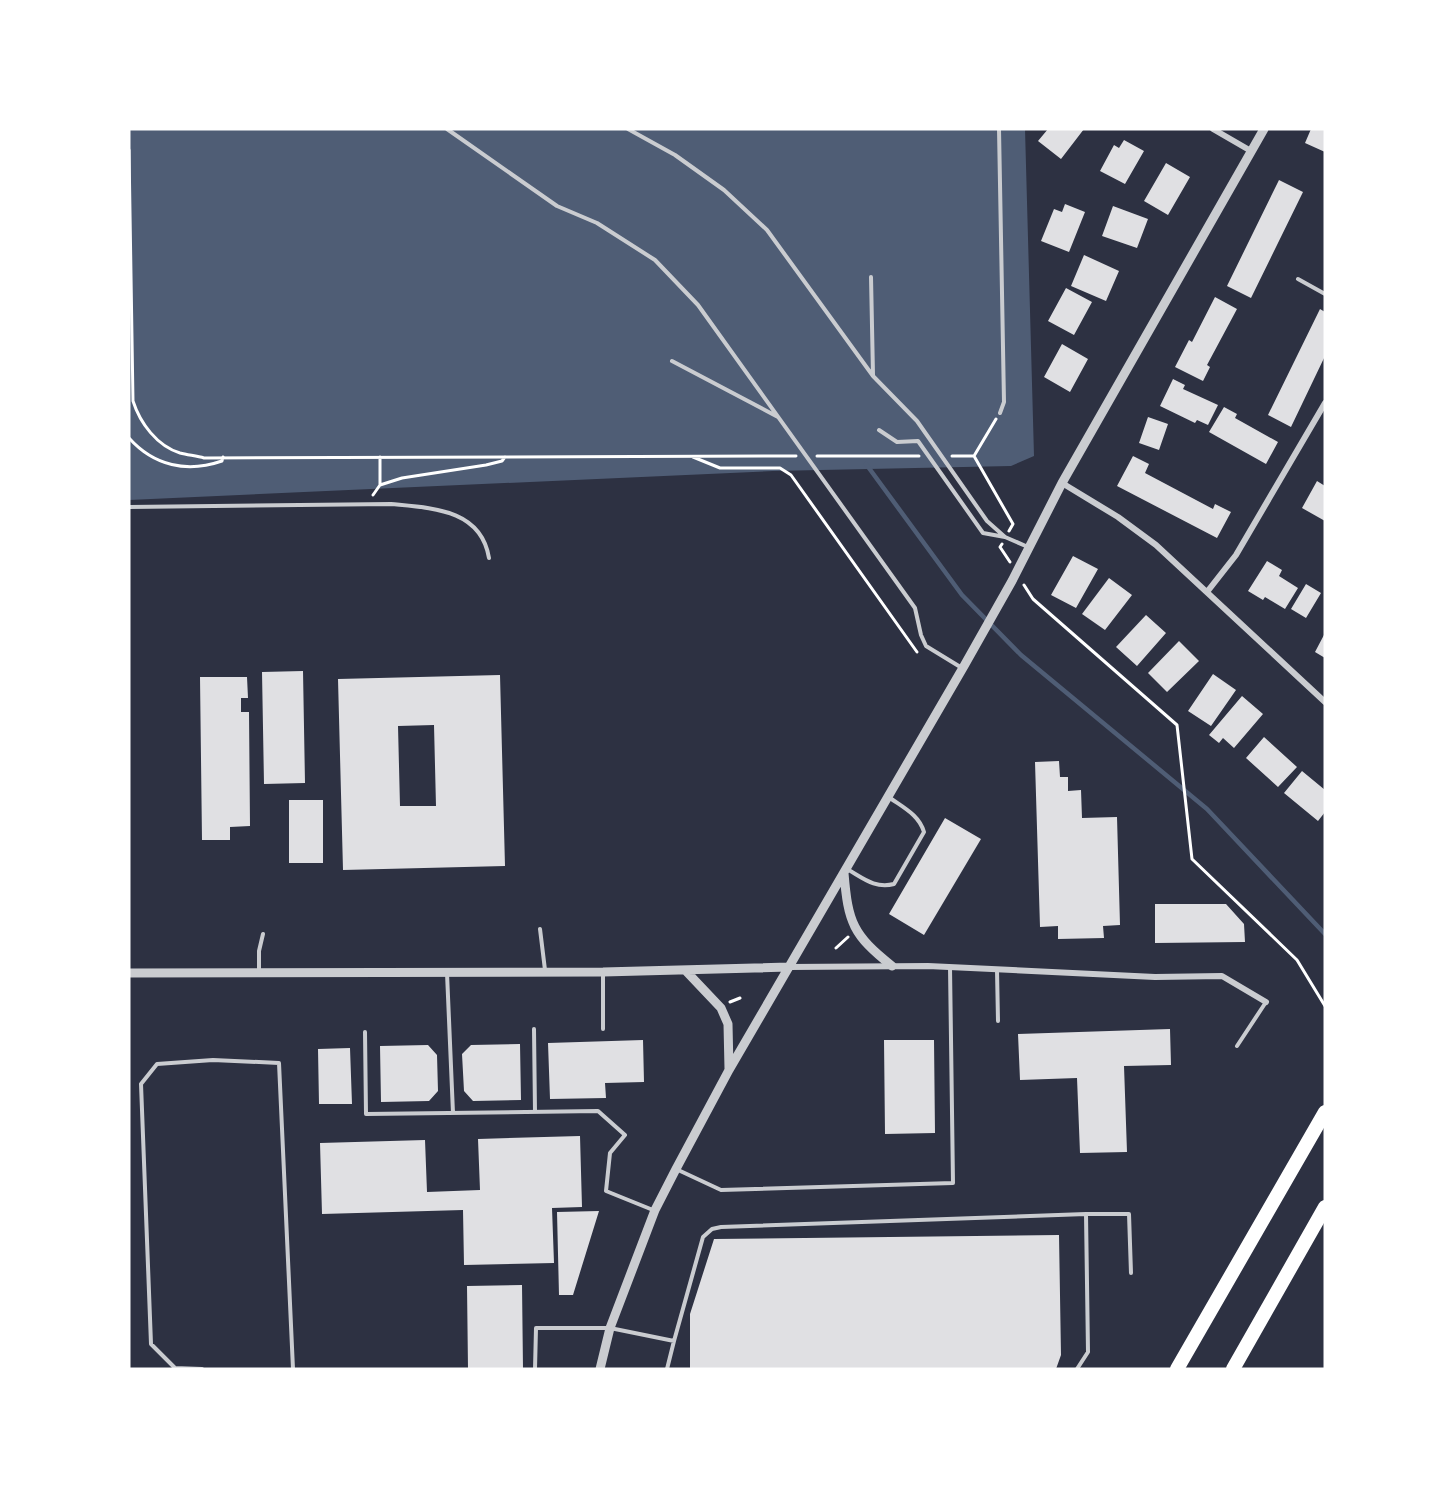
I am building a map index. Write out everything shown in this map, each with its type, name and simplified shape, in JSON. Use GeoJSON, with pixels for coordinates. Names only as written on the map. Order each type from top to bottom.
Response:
{"type":"FeatureCollection","features":[{"type":"Feature","properties":{"kind":"highway"},"geometry":{"type":"LineString","coordinates":[[1177,1369],[1325,1112]]}},
{"type":"Feature","properties":{"kind":"highway"},"geometry":{"type":"LineString","coordinates":[[1233,1369],[1325,1207]]}},
{"type":"Feature","properties":{"kind":"street"},"geometry":{"type":"LineString","coordinates":[[1213,129],[1251,151]]}},
{"type":"Feature","properties":{"kind":"street"},"geometry":{"type":"LineString","coordinates":[[600,1369],[610,1328],[655,1210],[729,1070],[963,667],[1062,483],[1264,129]]}},
{"type":"Feature","properties":{"kind":"street"},"geometry":{"type":"LineString","coordinates":[[1207,592],[1236,555],[1325,403]]}},
{"type":"Feature","properties":{"kind":"street"},"geometry":{"type":"LineString","coordinates":[[1062,483],[1118,517],[1156,545],[1325,702]]}},
{"type":"Feature","properties":{"kind":"street"},"geometry":{"type":"LineString","coordinates":[[845,871],[848,911],[856,932],[870,949],[892,966]]}},
{"type":"Feature","properties":{"kind":"street"},"geometry":{"type":"LineString","coordinates":[[129,973],[603,972],[789,967],[950,967],[1155,977],[1222,976],[1266,1002]]}},
{"type":"Feature","properties":{"kind":"street"},"geometry":{"type":"LineString","coordinates":[[685,970],[721,1008],[728,1024],[729,1070]]}},
{"type":"Feature","properties":{"kind":"lane"},"geometry":{"type":"LineString","coordinates":[[447,129],[557,206],[597,223],[655,260],[698,305],[915,608],[926,646],[963,667]]}},
{"type":"Feature","properties":{"kind":"lane"},"geometry":{"type":"LineString","coordinates":[[628,129],[675,155],[716,184],[767,230],[873,376],[917,421],[987,521],[1005,537]]}},
{"type":"Feature","properties":{"kind":"lane"},"geometry":{"type":"LineString","coordinates":[[999,129],[1004,402],[1000,413]]}},
{"type":"Feature","properties":{"kind":"lane"},"geometry":{"type":"LineString","coordinates":[[871,277],[873,376]]}},
{"type":"Feature","properties":{"kind":"lane"},"geometry":{"type":"LineString","coordinates":[[1298,279],[1325,294]]}},
{"type":"Feature","properties":{"kind":"lane"},"geometry":{"type":"LineString","coordinates":[[672,361],[779,417]]}},
{"type":"Feature","properties":{"kind":"lane"},"geometry":{"type":"LineString","coordinates":[[879,430],[897,441],[918,441],[983,533],[1005,537],[1029,548]]}},
{"type":"Feature","properties":{"kind":"lane"},"geometry":{"type":"LineString","coordinates":[[129,507],[391,504],[433,508],[468,521],[486,542],[489,558]]}},
{"type":"Feature","properties":{"kind":"lane"},"geometry":{"type":"LineString","coordinates":[[845,871],[883,886],[894,884],[924,832],[921,822],[912,813],[888,797]]}},
{"type":"Feature","properties":{"kind":"lane"},"geometry":{"type":"LineString","coordinates":[[540,929],[546,971]]}},
{"type":"Feature","properties":{"kind":"lane"},"geometry":{"type":"LineString","coordinates":[[259,972],[259,951],[263,934]]}},
{"type":"Feature","properties":{"kind":"lane"},"geometry":{"type":"LineString","coordinates":[[676,1169],[721,1190],[953,1183],[950,967]]}},
{"type":"Feature","properties":{"kind":"lane"},"geometry":{"type":"LineString","coordinates":[[997,969],[998,1021]]}},
{"type":"Feature","properties":{"kind":"lane"},"geometry":{"type":"LineString","coordinates":[[447,971],[453,1113]]}},
{"type":"Feature","properties":{"kind":"lane"},"geometry":{"type":"LineString","coordinates":[[603,972],[603,1029]]}},
{"type":"Feature","properties":{"kind":"lane"},"geometry":{"type":"LineString","coordinates":[[1237,1046],[1266,1002]]}},
{"type":"Feature","properties":{"kind":"lane"},"geometry":{"type":"LineString","coordinates":[[534,1029],[535,1112]]}},
{"type":"Feature","properties":{"kind":"lane"},"geometry":{"type":"LineString","coordinates":[[365,1032],[366,1114],[598,1111],[625,1135],[610,1153],[606,1191],[655,1210]]}},
{"type":"Feature","properties":{"kind":"lane"},"geometry":{"type":"LineString","coordinates":[[202,1369],[175,1368],[151,1344],[141,1084],[157,1064],[213,1060],[279,1063],[293,1369]]}},
{"type":"Feature","properties":{"kind":"lane"},"geometry":{"type":"LineString","coordinates":[[1077,1369],[1088,1352],[1086,1214]]}},
{"type":"Feature","properties":{"kind":"lane"},"geometry":{"type":"LineString","coordinates":[[667,1369],[703,1236],[712,1229],[721,1227],[1130,1214],[1131,1273]]}},
{"type":"Feature","properties":{"kind":"lane"},"geometry":{"type":"LineString","coordinates":[[535,1369],[536,1328],[610,1328],[674,1341]]}},
{"type":"Feature","properties":{"kind":"path"},"geometry":{"type":"LineString","coordinates":[[129,150],[133,401],[142,423],[161,442],[178,453],[204,458],[804,456]]}},
{"type":"Feature","properties":{"kind":"path"},"geometry":{"type":"LineString","coordinates":[[974,456],[1000,413]]}},
{"type":"Feature","properties":{"kind":"path"},"geometry":{"type":"LineString","coordinates":[[129,438],[144,452],[177,467],[196,468],[222,461],[223,458]]}},
{"type":"Feature","properties":{"kind":"path"},"geometry":{"type":"LineString","coordinates":[[691,456],[720,468],[780,468],[791,475],[907,640],[920,654]]}},
{"type":"Feature","properties":{"kind":"path"},"geometry":{"type":"LineString","coordinates":[[816,456],[930,456]]}},
{"type":"Feature","properties":{"kind":"path"},"geometry":{"type":"LineString","coordinates":[[941,456],[974,456]]}},
{"type":"Feature","properties":{"kind":"path"},"geometry":{"type":"LineString","coordinates":[[974,456],[1013,524],[1000,547],[1014,576],[1033,599],[1177,725],[1192,859],[1298,960],[1325,1006]]}},
{"type":"Feature","properties":{"kind":"path"},"geometry":{"type":"LineString","coordinates":[[367,504],[380,485],[380,457]]}},
{"type":"Feature","properties":{"kind":"path"},"geometry":{"type":"LineString","coordinates":[[380,485],[411,476],[486,465],[502,461],[505,457]]}},
{"type":"Feature","properties":{"kind":"path"},"geometry":{"type":"LineString","coordinates":[[836,948],[852,934]]}},
{"type":"Feature","properties":{"kind":"path"},"geometry":{"type":"LineString","coordinates":[[726,1004],[740,998]]}},
{"type":"Feature","properties":{"kind":"water"},"geometry":{"type":"Polygon","coordinates":[[[129,129],[1025,129],[1034,456],[1011,466],[773,471],[129,500],[129,129]]]}},
{"type":"Feature","properties":{"kind":"building"},"geometry":{"type":"Polygon","coordinates":[[[1048,129],[1084,129],[1061,159],[1038,141],[1048,129]]]}},
{"type":"Feature","properties":{"kind":"building"},"geometry":{"type":"Polygon","coordinates":[[[1311,129],[1325,129],[1325,152],[1305,143],[1311,129]]]}},
{"type":"Feature","properties":{"kind":"building"},"geometry":{"type":"Polygon","coordinates":[[[1124,140],[1144,151],[1125,184],[1100,171],[1114,145],[1119,148],[1124,140]]]}},
{"type":"Feature","properties":{"kind":"building"},"geometry":{"type":"Polygon","coordinates":[[[1166,163],[1190,177],[1168,215],[1144,201],[1166,163]]]}},
{"type":"Feature","properties":{"kind":"building"},"geometry":{"type":"Polygon","coordinates":[[[1279,180],[1303,192],[1251,298],[1227,286],[1279,180]]]}},
{"type":"Feature","properties":{"kind":"building"},"geometry":{"type":"Polygon","coordinates":[[[1065,204],[1085,212],[1069,252],[1041,241],[1054,209],[1062,212],[1065,204]]]}},
{"type":"Feature","properties":{"kind":"building"},"geometry":{"type":"Polygon","coordinates":[[[1113,206],[1148,219],[1137,248],[1102,236],[1113,206]]]}},
{"type":"Feature","properties":{"kind":"building"},"geometry":{"type":"Polygon","coordinates":[[[1084,255],[1119,271],[1106,301],[1071,286],[1084,255]]]}},
{"type":"Feature","properties":{"kind":"building"},"geometry":{"type":"Polygon","coordinates":[[[1066,288],[1092,302],[1074,335],[1048,321],[1066,288]]]}},
{"type":"Feature","properties":{"kind":"building"},"geometry":{"type":"Polygon","coordinates":[[[1215,297],[1237,309],[1207,365],[1210,367],[1203,381],[1175,367],[1189,340],[1192,342],[1215,297]]]}},
{"type":"Feature","properties":{"kind":"building"},"geometry":{"type":"Polygon","coordinates":[[[1320,309],[1325,312],[1325,356],[1291,427],[1268,415],[1320,309]]]}},
{"type":"Feature","properties":{"kind":"building"},"geometry":{"type":"Polygon","coordinates":[[[1062,344],[1088,359],[1070,392],[1044,377],[1062,344]]]}},
{"type":"Feature","properties":{"kind":"building"},"geometry":{"type":"Polygon","coordinates":[[[1173,379],[1185,385],[1183,389],[1218,405],[1208,425],[1197,420],[1195,423],[1160,406],[1173,379]]]}},
{"type":"Feature","properties":{"kind":"building"},"geometry":{"type":"Polygon","coordinates":[[[1224,407],[1237,414],[1235,418],[1278,442],[1266,464],[1209,432],[1224,407]]]}},
{"type":"Feature","properties":{"kind":"building"},"geometry":{"type":"Polygon","coordinates":[[[1148,417],[1168,424],[1159,450],[1139,443],[1148,417]]]}},
{"type":"Feature","properties":{"kind":"building"},"geometry":{"type":"Polygon","coordinates":[[[1133,456],[1149,464],[1145,473],[1213,509],[1215,504],[1231,512],[1217,538],[1117,486],[1133,456]]]}},
{"type":"Feature","properties":{"kind":"building"},"geometry":{"type":"Polygon","coordinates":[[[1317,481],[1325,486],[1325,521],[1302,508],[1317,481]]]}},
{"type":"Feature","properties":{"kind":"building"},"geometry":{"type":"Polygon","coordinates":[[[1073,556],[1098,569],[1076,608],[1051,595],[1073,556]]]}},
{"type":"Feature","properties":{"kind":"building"},"geometry":{"type":"Polygon","coordinates":[[[1267,561],[1282,570],[1279,576],[1298,588],[1285,609],[1265,597],[1263,600],[1248,591],[1267,561]]]}},
{"type":"Feature","properties":{"kind":"building"},"geometry":{"type":"Polygon","coordinates":[[[1109,578],[1132,595],[1105,630],[1082,614],[1109,578]]]}},
{"type":"Feature","properties":{"kind":"building"},"geometry":{"type":"Polygon","coordinates":[[[1306,584],[1321,593],[1306,618],[1291,609],[1306,584]]]}},
{"type":"Feature","properties":{"kind":"building"},"geometry":{"type":"Polygon","coordinates":[[[1146,615],[1166,633],[1137,666],[1116,647],[1146,615]]]}},
{"type":"Feature","properties":{"kind":"building"},"geometry":{"type":"Polygon","coordinates":[[[1325,633],[1325,658],[1315,652],[1325,633]]]}},
{"type":"Feature","properties":{"kind":"building"},"geometry":{"type":"Polygon","coordinates":[[[1179,641],[1199,661],[1167,692],[1148,673],[1179,641]]]}},
{"type":"Feature","properties":{"kind":"building"},"geometry":{"type":"Polygon","coordinates":[[[303,671],[305,783],[264,784],[262,672],[303,671]]]}},
{"type":"Feature","properties":{"kind":"building"},"geometry":{"type":"Polygon","coordinates":[[[1213,674],[1236,690],[1211,726],[1188,711],[1213,674]]]}},
{"type":"Feature","properties":{"kind":"building"},"geometry":{"type":"Polygon","coordinates":[[[500,675],[505,866],[343,870],[338,679],[500,675]],[[434,725],[398,726],[400,806],[436,806],[434,725]]]}},
{"type":"Feature","properties":{"kind":"building"},"geometry":{"type":"Polygon","coordinates":[[[200,677],[247,677],[248,698],[241,698],[241,712],[249,712],[250,826],[230,827],[230,840],[202,840],[200,677]]]}},
{"type":"Feature","properties":{"kind":"building"},"geometry":{"type":"Polygon","coordinates":[[[1242,696],[1263,714],[1234,748],[1223,738],[1219,743],[1209,735],[1242,696]]]}},
{"type":"Feature","properties":{"kind":"building"},"geometry":{"type":"Polygon","coordinates":[[[1264,737],[1297,767],[1278,787],[1246,758],[1264,737]]]}},
{"type":"Feature","properties":{"kind":"building"},"geometry":{"type":"Polygon","coordinates":[[[1059,761],[1060,777],[1068,777],[1068,791],[1081,790],[1082,818],[1117,817],[1120,925],[1103,926],[1104,938],[1058,939],[1058,926],[1040,927],[1035,762],[1059,761]]]}},
{"type":"Feature","properties":{"kind":"building"},"geometry":{"type":"Polygon","coordinates":[[[1302,771],[1325,790],[1325,812],[1318,821],[1284,793],[1302,771]]]}},
{"type":"Feature","properties":{"kind":"building"},"geometry":{"type":"Polygon","coordinates":[[[289,800],[323,800],[323,863],[289,863],[289,800]]]}},
{"type":"Feature","properties":{"kind":"building"},"geometry":{"type":"Polygon","coordinates":[[[945,818],[981,839],[924,935],[889,914],[945,818]]]}},
{"type":"Feature","properties":{"kind":"building"},"geometry":{"type":"Polygon","coordinates":[[[1155,904],[1226,904],[1244,924],[1245,942],[1155,943],[1155,904]]]}},
{"type":"Feature","properties":{"kind":"building"},"geometry":{"type":"Polygon","coordinates":[[[1170,1029],[1171,1065],[1124,1066],[1127,1152],[1080,1153],[1077,1078],[1020,1080],[1018,1034],[1170,1029]]]}},
{"type":"Feature","properties":{"kind":"building"},"geometry":{"type":"Polygon","coordinates":[[[643,1040],[644,1082],[605,1083],[606,1098],[550,1099],[548,1043],[643,1040]]]}},
{"type":"Feature","properties":{"kind":"building"},"geometry":{"type":"Polygon","coordinates":[[[884,1040],[934,1040],[935,1133],[885,1134],[884,1040]]]}},
{"type":"Feature","properties":{"kind":"building"},"geometry":{"type":"Polygon","coordinates":[[[520,1044],[521,1100],[473,1101],[464,1091],[462,1054],[471,1045],[520,1044]]]}},
{"type":"Feature","properties":{"kind":"building"},"geometry":{"type":"Polygon","coordinates":[[[428,1045],[437,1055],[438,1091],[429,1101],[381,1102],[380,1046],[428,1045]]]}},
{"type":"Feature","properties":{"kind":"building"},"geometry":{"type":"Polygon","coordinates":[[[350,1048],[352,1104],[319,1104],[318,1049],[350,1048]]]}},
{"type":"Feature","properties":{"kind":"building"},"geometry":{"type":"Polygon","coordinates":[[[580,1136],[582,1207],[552,1208],[554,1263],[464,1265],[463,1210],[322,1214],[320,1143],[425,1140],[427,1192],[480,1190],[478,1139],[580,1136]]]}},
{"type":"Feature","properties":{"kind":"building"},"geometry":{"type":"Polygon","coordinates":[[[599,1211],[573,1295],[559,1295],[557,1212],[599,1211]]]}},
{"type":"Feature","properties":{"kind":"building"},"geometry":{"type":"Polygon","coordinates":[[[1059,1235],[1061,1355],[1056,1369],[690,1369],[690,1314],[714,1239],[1059,1235]]]}},
{"type":"Feature","properties":{"kind":"building"},"geometry":{"type":"Polygon","coordinates":[[[522,1285],[523,1369],[468,1369],[467,1286],[522,1285]]]}},
{"type":"Feature","properties":{"kind":"waterway"},"geometry":{"type":"LineString","coordinates":[[866,464],[962,595],[1021,655],[1207,809],[1325,934]]}}]}
